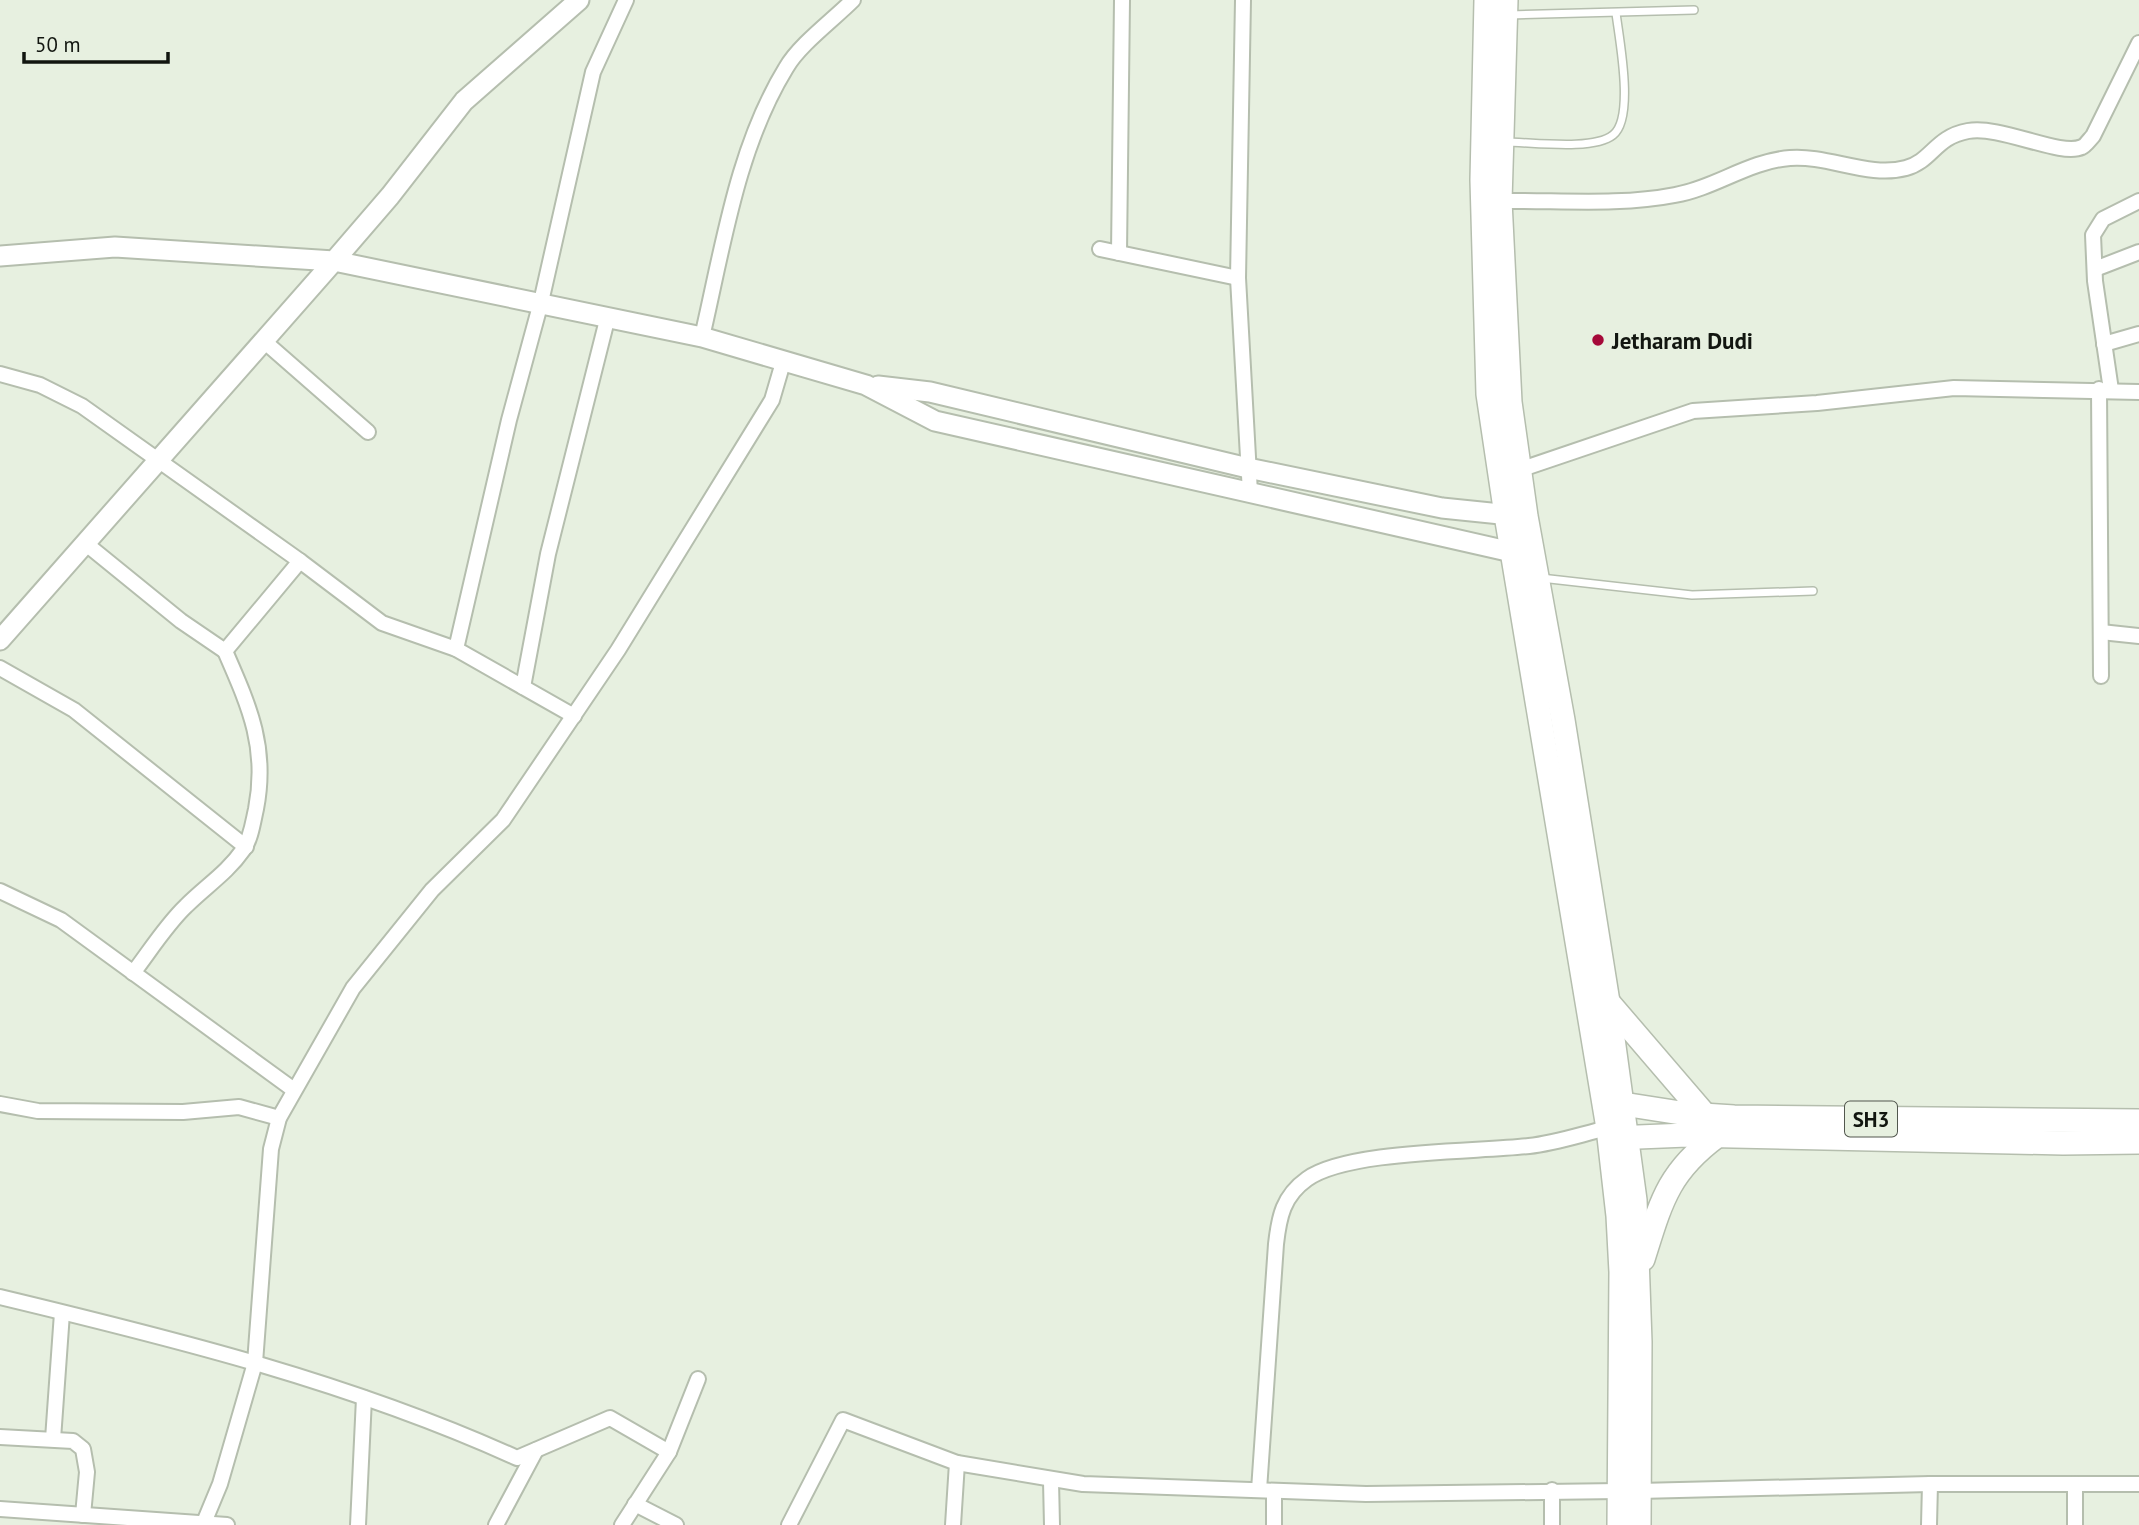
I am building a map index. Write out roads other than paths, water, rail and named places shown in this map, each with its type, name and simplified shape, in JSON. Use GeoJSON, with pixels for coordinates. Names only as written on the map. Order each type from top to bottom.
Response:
{"type":"FeatureCollection","features":[{"type":"Feature","properties":{"kind":"main road"},"geometry":{"type":"LineString","coordinates":[[1486,0],[1482,180],[1488,394],[1528,563],[1608,1002],[1630,1491],[1640,1525]]}},
{"type":"Feature","properties":{"kind":"main road"},"geometry":{"type":"LineString","coordinates":[[1506,8],[1500,201],[1510,402],[1519,470],[1516,516]]}},
{"type":"Feature","properties":{"kind":"main road"},"geometry":{"type":"LineString","coordinates":[[1528,563],[1613,1102]]}},
{"type":"Feature","properties":{"kind":"main road"},"geometry":{"type":"LineString","coordinates":[[1608,1002],[1705,1115]]}},
{"type":"Feature","properties":{"kind":"main road","name":"SH3"},"geometry":{"type":"LineString","coordinates":[[1613,1102],[1705,1115],[2139,1121]]}},
{"type":"Feature","properties":{"kind":"main road"},"geometry":{"type":"LineString","coordinates":[[1615,1135],[1635,1200],[1639,1273],[1630,1491],[1619,1525]]}},
{"type":"Feature","properties":{"kind":"main road","name":"SH3"},"geometry":{"type":"LineString","coordinates":[[1615,1135],[2139,1142]]}},
{"type":"Feature","properties":{"kind":"main road"},"geometry":{"type":"LineString","coordinates":[[1639,1273],[1666,1191],[1680,1168],[1717,1136]]}},
{"type":"Feature","properties":{"kind":"street"},"geometry":{"type":"LineString","coordinates":[[0,640],[157,460],[265,342],[390,196],[464,101],[579,0]]}},
{"type":"Feature","properties":{"kind":"street"},"geometry":{"type":"LineString","coordinates":[[456,649],[509,420],[541,302],[593,72],[626,0]]}},
{"type":"Feature","properties":{"kind":"street"},"geometry":{"type":"LineString","coordinates":[[702,337],[734,200],[757,128],[787,66],[853,0]]}},
{"type":"Feature","properties":{"kind":"street"},"geometry":{"type":"LineString","coordinates":[[1119,253],[1122,0]]}},
{"type":"Feature","properties":{"kind":"street"},"geometry":{"type":"LineString","coordinates":[[1243,0],[1238,278],[1250,493]]}},
{"type":"Feature","properties":{"kind":"street"},"geometry":{"type":"LineString","coordinates":[[1500,201],[1654,198],[1703,188],[1769,162],[1791,158],[1813,158],[1869,169],[1904,169],[1918,164],[1939,142],[1953,133],[1975,130],[1999,131],[2068,149],[2082,147],[2093,136],[2139,43]]}},
{"type":"Feature","properties":{"kind":"street"},"geometry":{"type":"LineString","coordinates":[[2101,676],[2105,390],[2104,344],[2093,235],[2104,219],[2139,201]]}},
{"type":"Feature","properties":{"kind":"street"},"geometry":{"type":"LineString","coordinates":[[0,256],[115,247],[334,261],[541,302],[702,337],[784,359],[866,385],[935,421],[1250,493],[1528,563]]}},
{"type":"Feature","properties":{"kind":"street"},"geometry":{"type":"LineString","coordinates":[[1100,249],[1238,278]]}},
{"type":"Feature","properties":{"kind":"street"},"geometry":{"type":"LineString","coordinates":[[2095,269],[2139,252]]}},
{"type":"Feature","properties":{"kind":"street"},"geometry":{"type":"LineString","coordinates":[[523,687],[548,554],[608,316]]}},
{"type":"Feature","properties":{"kind":"street"},"geometry":{"type":"LineString","coordinates":[[2104,344],[2139,334]]}},
{"type":"Feature","properties":{"kind":"street"},"geometry":{"type":"LineString","coordinates":[[265,342],[368,432]]}},
{"type":"Feature","properties":{"kind":"street"},"geometry":{"type":"LineString","coordinates":[[204,1524],[220,1484],[255,1363],[271,1149],[279,1118],[353,988],[432,890],[503,820],[618,650],[772,400],[784,359]]}},
{"type":"Feature","properties":{"kind":"street"},"geometry":{"type":"LineString","coordinates":[[0,374],[40,385],[82,406],[157,460],[192,481],[383,623],[456,649],[573,716]]}},
{"type":"Feature","properties":{"kind":"street"},"geometry":{"type":"LineString","coordinates":[[866,385],[930,392],[1248,468],[1442,508],[1516,516]]}},
{"type":"Feature","properties":{"kind":"street"},"geometry":{"type":"LineString","coordinates":[[1519,470],[1693,411],[1817,403],[1954,388],[2139,392]]}},
{"type":"Feature","properties":{"kind":"street"},"geometry":{"type":"LineString","coordinates":[[85,543],[181,621],[225,650],[248,704],[260,744],[260,786],[246,847],[226,872],[185,906],[133,973]]}},
{"type":"Feature","properties":{"kind":"street"},"geometry":{"type":"LineString","coordinates":[[225,650],[300,561]]}},
{"type":"Feature","properties":{"kind":"street"},"geometry":{"type":"LineString","coordinates":[[2101,632],[2139,636]]}},
{"type":"Feature","properties":{"kind":"street"},"geometry":{"type":"LineString","coordinates":[[0,668],[74,710],[246,847]]}},
{"type":"Feature","properties":{"kind":"street"},"geometry":{"type":"LineString","coordinates":[[0,891],[61,920],[294,1090]]}},
{"type":"Feature","properties":{"kind":"street"},"geometry":{"type":"LineString","coordinates":[[0,1104],[51,1111],[183,1112],[239,1107],[279,1118]]}},
{"type":"Feature","properties":{"kind":"street"},"geometry":{"type":"LineString","coordinates":[[1274,1525],[1266,1491],[1276,1244],[1279,1217],[1289,1195],[1309,1177],[1382,1157],[1531,1146],[1615,1135]]}},
{"type":"Feature","properties":{"kind":"street"},"geometry":{"type":"LineString","coordinates":[[0,1297],[255,1363],[364,1398],[517,1458],[610,1418],[669,1452]]}},
{"type":"Feature","properties":{"kind":"street"},"geometry":{"type":"LineString","coordinates":[[53,1439],[62,1313]]}},
{"type":"Feature","properties":{"kind":"street"},"geometry":{"type":"LineString","coordinates":[[622,1525],[669,1452],[698,1379]]}},
{"type":"Feature","properties":{"kind":"street"},"geometry":{"type":"LineString","coordinates":[[358,1525],[364,1398]]}},
{"type":"Feature","properties":{"kind":"street"},"geometry":{"type":"LineString","coordinates":[[789,1525],[843,1420],[957,1463],[1051,1481],[1366,1494],[1930,1484],[2139,1484]]}},
{"type":"Feature","properties":{"kind":"street"},"geometry":{"type":"LineString","coordinates":[[0,1437],[73,1441],[83,1448],[87,1472],[83,1515]]}},
{"type":"Feature","properties":{"kind":"street"},"geometry":{"type":"LineString","coordinates":[[496,1525],[536,1450]]}},
{"type":"Feature","properties":{"kind":"street"},"geometry":{"type":"LineString","coordinates":[[953,1525],[957,1463]]}},
{"type":"Feature","properties":{"kind":"street"},"geometry":{"type":"LineString","coordinates":[[1051,1481],[1052,1525]]}},
{"type":"Feature","properties":{"kind":"street"},"geometry":{"type":"LineString","coordinates":[[1929,1525],[1930,1484]]}},
{"type":"Feature","properties":{"kind":"street"},"geometry":{"type":"LineString","coordinates":[[2075,1484],[2075,1525]]}},
{"type":"Feature","properties":{"kind":"street"},"geometry":{"type":"LineString","coordinates":[[1552,1490],[1552,1525]]}},
{"type":"Feature","properties":{"kind":"street"},"geometry":{"type":"LineString","coordinates":[[635,1504],[676,1525]]}},
{"type":"Feature","properties":{"kind":"street"},"geometry":{"type":"LineString","coordinates":[[0,1509],[42,1518],[83,1515],[227,1525]]}},
{"type":"Feature","properties":{"kind":"lane"},"geometry":{"type":"LineString","coordinates":[[1506,8],[1616,13],[1694,10]]}},
{"type":"Feature","properties":{"kind":"lane"},"geometry":{"type":"LineString","coordinates":[[1501,141],[1580,144],[1601,141],[1615,134],[1625,113],[1616,13]]}},
{"type":"Feature","properties":{"kind":"lane"},"geometry":{"type":"LineString","coordinates":[[1528,563],[1692,595],[1813,591]]}},
{"type":"Feature","properties":{"kind":"place","name":"Jetharam Dudi"},"geometry":{"type":"Point","coordinates":[1598,340]}}]}
